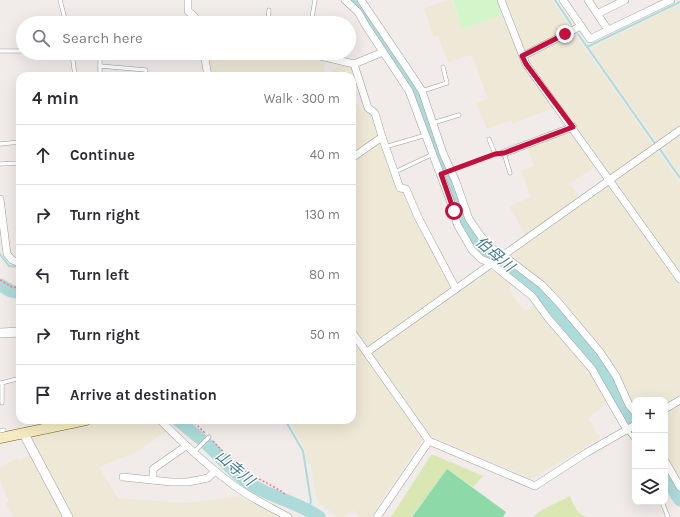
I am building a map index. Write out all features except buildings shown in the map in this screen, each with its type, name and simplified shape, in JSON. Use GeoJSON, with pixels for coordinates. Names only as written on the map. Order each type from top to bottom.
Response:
{"type":"FeatureCollection","features":[{"type":"Feature","properties":{"kind":"main road"},"geometry":{"type":"LineString","coordinates":[[1,433],[24,434],[68,424]]}},
{"type":"Feature","properties":{"kind":"street"},"geometry":{"type":"LineString","coordinates":[[188,0],[188,11],[194,16]]}},
{"type":"Feature","properties":{"kind":"street"},"geometry":{"type":"LineString","coordinates":[[345,0],[358,12],[409,91],[441,174],[457,224],[466,240],[481,259],[498,260],[542,284],[600,352],[616,376],[632,408]]}},
{"type":"Feature","properties":{"kind":"street"},"geometry":{"type":"LineString","coordinates":[[361,0],[414,76],[422,91],[469,219],[498,260],[532,296],[548,318],[592,369],[627,430]]}},
{"type":"Feature","properties":{"kind":"street"},"geometry":{"type":"LineString","coordinates":[[501,0],[526,64],[573,127],[680,279]]}},
{"type":"Feature","properties":{"kind":"street"},"geometry":{"type":"LineString","coordinates":[[563,0],[590,39],[671,0]]}},
{"type":"Feature","properties":{"kind":"street"},"geometry":{"type":"LineString","coordinates":[[588,0],[608,30]]}},
{"type":"Feature","properties":{"kind":"street"},"geometry":{"type":"LineString","coordinates":[[597,14],[625,0]]}},
{"type":"Feature","properties":{"kind":"street"},"geometry":{"type":"LineString","coordinates":[[522,56],[581,26]]}},
{"type":"Feature","properties":{"kind":"street"},"geometry":{"type":"LineString","coordinates":[[337,60],[354,64],[383,52]]}},
{"type":"Feature","properties":{"kind":"street"},"geometry":{"type":"LineString","coordinates":[[205,60],[207,72]]}},
{"type":"Feature","properties":{"kind":"street"},"geometry":{"type":"LineString","coordinates":[[354,64],[368,108],[375,113],[385,147],[400,188],[406,189],[418,217],[456,289]]}},
{"type":"Feature","properties":{"kind":"street"},"geometry":{"type":"LineString","coordinates":[[504,153],[573,127]]}},
{"type":"Feature","properties":{"kind":"street"},"geometry":{"type":"LineString","coordinates":[[367,352],[680,130]]}},
{"type":"Feature","properties":{"kind":"street"},"geometry":{"type":"LineString","coordinates":[[356,155],[382,137]]}},
{"type":"Feature","properties":{"kind":"street"},"geometry":{"type":"LineString","coordinates":[[441,174],[451,170]]}},
{"type":"Feature","properties":{"kind":"street"},"geometry":{"type":"LineString","coordinates":[[0,199],[7,254],[12,260],[16,262]]}},
{"type":"Feature","properties":{"kind":"street"},"geometry":{"type":"LineString","coordinates":[[0,333],[16,332]]}},
{"type":"Feature","properties":{"kind":"street"},"geometry":{"type":"LineString","coordinates":[[356,337],[429,441],[535,486],[586,453],[632,428]]}},
{"type":"Feature","properties":{"kind":"street"},"geometry":{"type":"LineString","coordinates":[[668,407],[680,400]]}},
{"type":"Feature","properties":{"kind":"street"},"geometry":{"type":"LineString","coordinates":[[164,424],[186,446],[240,490],[288,517]]}},
{"type":"Feature","properties":{"kind":"street"},"geometry":{"type":"LineString","coordinates":[[24,434],[68,517]]}},
{"type":"Feature","properties":{"kind":"street"},"geometry":{"type":"LineString","coordinates":[[378,517],[429,441]]}},
{"type":"Feature","properties":{"kind":"street"},"geometry":{"type":"LineString","coordinates":[[152,480],[153,469],[186,446]]}},
{"type":"Feature","properties":{"kind":"street"},"geometry":{"type":"LineString","coordinates":[[668,466],[680,487]]}},
{"type":"Feature","properties":{"kind":"street"},"geometry":{"type":"LineString","coordinates":[[123,477],[188,482],[208,478],[215,471]]}},
{"type":"Feature","properties":{"kind":"lane"},"geometry":{"type":"LineString","coordinates":[[60,0],[64,16]]}},
{"type":"Feature","properties":{"kind":"lane"},"geometry":{"type":"LineString","coordinates":[[312,16],[315,0]]}},
{"type":"Feature","properties":{"kind":"lane"},"geometry":{"type":"LineString","coordinates":[[269,10],[269,16]]}},
{"type":"Feature","properties":{"kind":"lane"},"geometry":{"type":"LineString","coordinates":[[0,50],[16,51]]}},
{"type":"Feature","properties":{"kind":"lane"},"geometry":{"type":"LineString","coordinates":[[73,60],[74,72]]}},
{"type":"Feature","properties":{"kind":"lane"},"geometry":{"type":"LineString","coordinates":[[100,60],[100,72]]}},
{"type":"Feature","properties":{"kind":"lane"},"geometry":{"type":"LineString","coordinates":[[100,66],[146,70],[146,72]]}},
{"type":"Feature","properties":{"kind":"lane"},"geometry":{"type":"LineString","coordinates":[[422,91],[447,83],[443,68]]}},
{"type":"Feature","properties":{"kind":"lane"},"geometry":{"type":"LineString","coordinates":[[433,124],[459,115]]}},
{"type":"Feature","properties":{"kind":"lane"},"geometry":{"type":"LineString","coordinates":[[385,147],[426,135]]}},
{"type":"Feature","properties":{"kind":"lane"},"geometry":{"type":"LineString","coordinates":[[489,139],[495,154]]}},
{"type":"Feature","properties":{"kind":"lane"},"geometry":{"type":"LineString","coordinates":[[0,144],[16,142]]}},
{"type":"Feature","properties":{"kind":"lane"},"geometry":{"type":"LineString","coordinates":[[451,170],[495,154],[504,153],[510,173]]}},
{"type":"Feature","properties":{"kind":"lane"},"geometry":{"type":"LineString","coordinates":[[394,172],[433,154]]}},
{"type":"Feature","properties":{"kind":"lane"},"geometry":{"type":"LineString","coordinates":[[0,164],[16,163]]}},
{"type":"Feature","properties":{"kind":"lane"},"geometry":{"type":"LineString","coordinates":[[2,403],[1,383],[16,379]]}},
{"type":"Feature","properties":{"kind":"lane"},"geometry":{"type":"LineString","coordinates":[[627,430],[632,436]]}},
{"type":"Feature","properties":{"kind":"lane"},"geometry":{"type":"LineString","coordinates":[[194,452],[209,437]]}},
{"type":"Feature","properties":{"kind":"lane"},"geometry":{"type":"LineString","coordinates":[[663,505],[668,517]]}},
{"type":"Feature","properties":{"kind":"path"},"geometry":{"type":"LineString","coordinates":[[0,280],[12,287],[16,288]]}},
{"type":"Feature","properties":{"kind":"path"},"geometry":{"type":"LineString","coordinates":[[196,424],[223,451],[249,473],[285,494]]}},
{"type":"Feature","properties":{"kind":"shaded area"},"geometry":{"type":"Polygon","coordinates":[[[452,0],[462,29],[502,15],[520,59],[554,108],[512,124],[511,120],[487,129],[476,103],[488,99],[472,55],[448,62],[438,36],[433,37],[424,8],[452,0]]]}},
{"type":"Feature","properties":{"kind":"shaded area"},"geometry":{"type":"Polygon","coordinates":[[[504,0],[552,0],[571,29],[526,51],[524,50],[504,0]]]}},
{"type":"Feature","properties":{"kind":"shaded area"},"geometry":{"type":"Polygon","coordinates":[[[680,4],[680,127],[658,143],[590,48],[680,4]]]}},
{"type":"Feature","properties":{"kind":"shaded area"},"geometry":{"type":"Polygon","coordinates":[[[574,33],[654,146],[611,174],[608,172],[529,60],[530,56],[574,33]]]}},
{"type":"Feature","properties":{"kind":"shaded area"},"geometry":{"type":"Polygon","coordinates":[[[210,60],[323,60],[325,72],[213,72],[210,60]]]}},
{"type":"Feature","properties":{"kind":"shaded area"},"geometry":{"type":"Polygon","coordinates":[[[343,63],[350,66],[353,72],[330,72],[343,63]]]}},
{"type":"Feature","properties":{"kind":"shaded area"},"geometry":{"type":"Polygon","coordinates":[[[356,101],[363,112],[366,111],[373,114],[377,138],[356,152],[356,101]]]}},
{"type":"Feature","properties":{"kind":"shaded area"},"geometry":{"type":"Polygon","coordinates":[[[570,131],[595,166],[570,184],[580,198],[526,236],[509,206],[531,197],[521,171],[534,166],[527,147],[570,131]]]}},
{"type":"Feature","properties":{"kind":"shaded area"},"geometry":{"type":"Polygon","coordinates":[[[680,134],[680,174],[664,151],[666,149],[663,146],[680,134]]]}},
{"type":"Feature","properties":{"kind":"shaded area"},"geometry":{"type":"Polygon","coordinates":[[[379,142],[452,287],[452,290],[370,347],[366,346],[356,332],[356,159],[379,142]]]}},
{"type":"Feature","properties":{"kind":"shaded area"},"geometry":{"type":"Polygon","coordinates":[[[657,150],[680,183],[680,274],[615,182],[617,178],[657,150]]]}},
{"type":"Feature","properties":{"kind":"shaded area"},"geometry":{"type":"Polygon","coordinates":[[[608,186],[611,188],[680,286],[680,396],[668,404],[668,397],[632,397],[632,406],[608,355],[545,284],[513,256],[523,245],[608,186]]]}},
{"type":"Feature","properties":{"kind":"shaded area"},"geometry":{"type":"Polygon","coordinates":[[[489,270],[493,271],[511,284],[509,290],[525,312],[536,304],[590,372],[608,402],[588,418],[600,438],[532,479],[433,437],[428,433],[374,358],[374,351],[399,332],[401,334],[406,331],[405,329],[447,298],[450,300],[454,297],[452,295],[475,280],[477,282],[480,280],[479,277],[489,270]]]}},
{"type":"Feature","properties":{"kind":"shaded area"},"geometry":{"type":"Polygon","coordinates":[[[356,345],[418,432],[422,440],[371,517],[360,517],[352,510],[346,517],[337,517],[319,503],[316,496],[310,463],[307,464],[305,449],[291,424],[356,424],[356,345]]]}},
{"type":"Feature","properties":{"kind":"shaded area"},"geometry":{"type":"Polygon","coordinates":[[[680,406],[680,482],[668,460],[668,412],[680,406]]]}},
{"type":"Feature","properties":{"kind":"shaded area"},"geometry":{"type":"Polygon","coordinates":[[[89,424],[160,424],[167,431],[133,454],[99,467],[118,498],[186,503],[240,496],[249,502],[251,500],[279,517],[71,517],[29,437],[89,424]]]}},
{"type":"Feature","properties":{"kind":"shaded area"},"geometry":{"type":"Polygon","coordinates":[[[32,454],[65,517],[13,517],[7,507],[6,503],[9,502],[0,478],[0,468],[18,458],[20,460],[32,454]]]}},
{"type":"Feature","properties":{"kind":"green space"},"geometry":{"type":"Polygon","coordinates":[[[453,0],[497,0],[502,15],[462,29],[453,0]]]}},
{"type":"Feature","properties":{"kind":"green space"},"geometry":{"type":"Polygon","coordinates":[[[431,455],[483,476],[473,487],[447,469],[411,517],[391,517],[431,455]]]}},
{"type":"Feature","properties":{"kind":"green space"},"geometry":{"type":"Polygon","coordinates":[[[447,469],[506,512],[503,517],[412,517],[447,469]]]}},
{"type":"Feature","properties":{"kind":"green space"},"geometry":{"type":"Polygon","coordinates":[[[570,496],[578,511],[587,517],[533,517],[546,508],[570,496]]]}},
{"type":"Feature","properties":{"kind":"waterway","name":"伯母川"},"geometry":{"type":"LineString","coordinates":[[353,0],[359,4],[414,88],[464,222],[479,244],[532,284],[562,318],[599,364],[623,410],[632,421]]}},
{"type":"Feature","properties":{"kind":"waterway"},"geometry":{"type":"LineString","coordinates":[[555,0],[571,24]]}},
{"type":"Feature","properties":{"kind":"waterway"},"geometry":{"type":"LineString","coordinates":[[587,47],[680,2]]}},
{"type":"Feature","properties":{"kind":"waterway"},"geometry":{"type":"LineString","coordinates":[[578,34],[656,145]]}},
{"type":"Feature","properties":{"kind":"waterway"},"geometry":{"type":"LineString","coordinates":[[659,148],[680,178]]}},
{"type":"Feature","properties":{"kind":"waterway"},"geometry":{"type":"LineString","coordinates":[[0,254],[9,266],[16,267]]}},
{"type":"Feature","properties":{"kind":"waterway","name":"山寺川"},"geometry":{"type":"LineString","coordinates":[[0,285],[16,292]]}},
{"type":"Feature","properties":{"kind":"waterway","name":"山寺川"},"geometry":{"type":"LineString","coordinates":[[183,424],[209,446],[246,481],[260,490],[312,512],[319,517]]}},
{"type":"Feature","properties":{"kind":"waterway"},"geometry":{"type":"LineString","coordinates":[[287,424],[303,451],[311,502],[307,509]]}},
{"type":"Feature","properties":{"kind":"waterway","name":"伯母川"},"geometry":{"type":"LineString","coordinates":[[668,482],[680,500]]}},
{"type":"Feature","properties":{"kind":"route"},"geometry":{"type":"LineString","coordinates":[[454,211],[441,174],[495,154],[504,153],[573,127],[526,64],[522,56],[565,34]]}}]}
